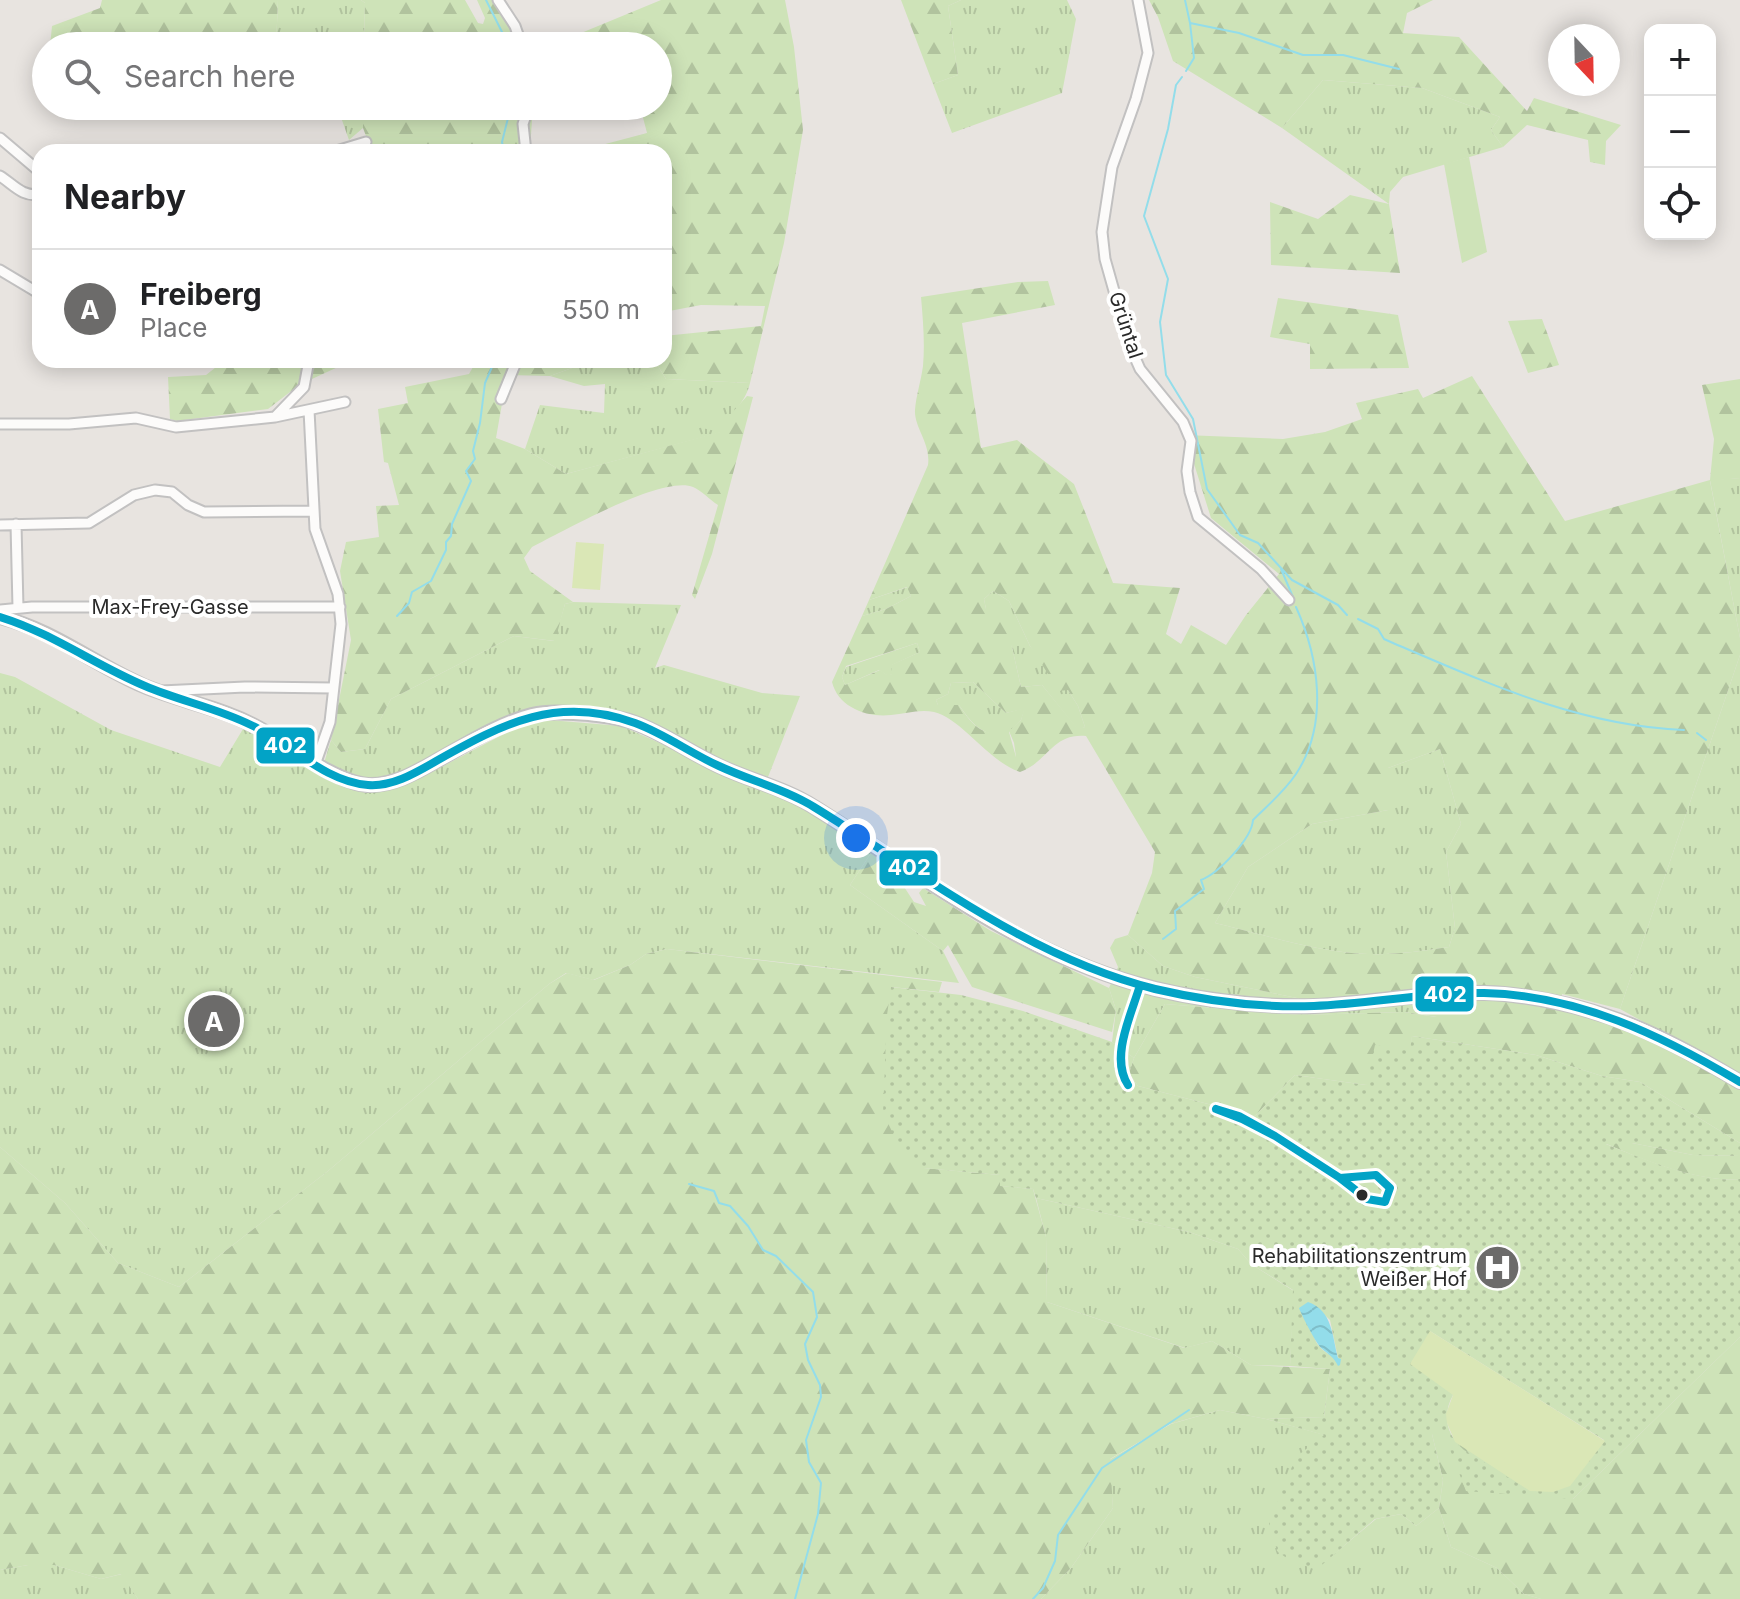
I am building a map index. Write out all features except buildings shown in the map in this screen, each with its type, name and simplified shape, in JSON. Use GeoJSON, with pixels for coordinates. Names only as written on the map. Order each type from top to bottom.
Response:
{"type":"FeatureCollection","features":[{"type":"Feature","properties":{"kind":"street"},"geometry":{"type":"LineString","coordinates":[[498,0],[517,32]]}},
{"type":"Feature","properties":{"kind":"street","name":"Grüntal"},"geometry":{"type":"LineString","coordinates":[[1138,0],[1148,53],[1136,99],[1112,167],[1102,232],[1105,259],[1116,279],[1129,344],[1140,369],[1183,422],[1191,441],[1187,471],[1198,517],[1261,569],[1289,600]]}},
{"type":"Feature","properties":{"kind":"street"},"geometry":{"type":"LineString","coordinates":[[524,120],[525,144]]}},
{"type":"Feature","properties":{"kind":"street"},"geometry":{"type":"LineString","coordinates":[[0,138],[32,165]]}},
{"type":"Feature","properties":{"kind":"street"},"geometry":{"type":"LineString","coordinates":[[359,144],[366,142]]}},
{"type":"Feature","properties":{"kind":"street"},"geometry":{"type":"LineString","coordinates":[[0,176],[32,196]]}},
{"type":"Feature","properties":{"kind":"street"},"geometry":{"type":"LineString","coordinates":[[0,270],[32,289]]}},
{"type":"Feature","properties":{"kind":"street"},"geometry":{"type":"LineString","coordinates":[[275,417],[304,387],[308,368]]}},
{"type":"Feature","properties":{"kind":"street"},"geometry":{"type":"LineString","coordinates":[[501,399],[514,368]]}},
{"type":"Feature","properties":{"kind":"street"},"geometry":{"type":"LineString","coordinates":[[0,424],[69,424],[136,418],[176,427],[275,417],[345,402]]}},
{"type":"Feature","properties":{"kind":"street"},"geometry":{"type":"LineString","coordinates":[[309,410],[318,541],[335,583],[340,607],[338,655],[328,732],[316,762]]}},
{"type":"Feature","properties":{"kind":"street"},"geometry":{"type":"LineString","coordinates":[[0,525],[89,523],[134,495],[155,490],[172,492],[188,505],[204,512],[314,511]]}},
{"type":"Feature","properties":{"kind":"street"},"geometry":{"type":"LineString","coordinates":[[16,524],[18,608]]}},
{"type":"Feature","properties":{"kind":"street"},"geometry":{"type":"LineString","coordinates":[[32,607],[32,626]]}},
{"type":"Feature","properties":{"kind":"street","name":"Max-Frey-Gasse"},"geometry":{"type":"LineString","coordinates":[[0,610],[32,607],[340,607]]}},
{"type":"Feature","properties":{"kind":"street"},"geometry":{"type":"LineString","coordinates":[[0,617],[32,626],[138,684],[213,707],[259,728],[352,782],[382,785],[408,776],[501,727],[535,714],[564,713],[617,718],[655,731],[723,768],[786,791],[1016,937],[1075,964],[1140,985],[1260,1005],[1313,1006],[1444,993],[1524,997],[1569,1004],[1655,1033],[1740,1082]]}},
{"type":"Feature","properties":{"kind":"street"},"geometry":{"type":"LineString","coordinates":[[159,692],[215,688],[333,688]]}},
{"type":"Feature","properties":{"kind":"street"},"geometry":{"type":"LineString","coordinates":[[213,707],[215,688]]}},
{"type":"Feature","properties":{"kind":"green space"},"geometry":{"type":"Polygon","coordinates":[[[102,0],[278,0],[277,32],[51,32],[52,26],[100,8],[102,0]]]}},
{"type":"Feature","properties":{"kind":"green space"},"geometry":{"type":"Polygon","coordinates":[[[278,0],[361,0],[365,3],[364,32],[277,32],[278,0]]]}},
{"type":"Feature","properties":{"kind":"green space"},"geometry":{"type":"Polygon","coordinates":[[[361,0],[465,0],[478,23],[483,24],[485,18],[477,0],[499,0],[516,32],[364,32],[365,3],[361,0]]]}},
{"type":"Feature","properties":{"kind":"green space"},"geometry":{"type":"Polygon","coordinates":[[[661,0],[785,0],[794,47],[803,130],[784,243],[750,383],[666,379],[659,368],[672,368],[672,335],[761,326],[765,306],[701,305],[672,310],[672,144],[605,144],[647,133],[644,120],[672,120],[672,32],[584,32],[661,0]]]}},
{"type":"Feature","properties":{"kind":"green space"},"geometry":{"type":"Polygon","coordinates":[[[901,0],[961,0],[948,6],[958,75],[933,84],[901,0]]]}},
{"type":"Feature","properties":{"kind":"green space"},"geometry":{"type":"Polygon","coordinates":[[[961,0],[1067,0],[1076,19],[1062,93],[952,133],[933,84],[958,75],[948,6],[961,0]]]}},
{"type":"Feature","properties":{"kind":"green space"},"geometry":{"type":"Polygon","coordinates":[[[1149,0],[1433,0],[1407,13],[1403,33],[1459,37],[1527,111],[1534,98],[1621,125],[1606,141],[1605,165],[1590,162],[1588,140],[1527,125],[1503,147],[1491,130],[1500,117],[1422,88],[1323,80],[1282,128],[1173,61],[1149,0]]]}},
{"type":"Feature","properties":{"kind":"green space"},"geometry":{"type":"Polygon","coordinates":[[[1323,80],[1422,88],[1500,117],[1491,130],[1503,147],[1403,177],[1390,192],[1389,204],[1282,128],[1323,80]]]}},
{"type":"Feature","properties":{"kind":"green space"},"geometry":{"type":"Polygon","coordinates":[[[342,120],[363,120],[363,128],[349,140],[342,120]]]}},
{"type":"Feature","properties":{"kind":"green space"},"geometry":{"type":"Polygon","coordinates":[[[363,120],[532,120],[530,144],[369,144],[363,120]]]}},
{"type":"Feature","properties":{"kind":"green space"},"geometry":{"type":"Polygon","coordinates":[[[1469,157],[1487,252],[1462,263],[1444,164],[1469,157]]]}},
{"type":"Feature","properties":{"kind":"green space"},"geometry":{"type":"Polygon","coordinates":[[[1350,195],[1389,204],[1400,273],[1271,265],[1270,202],[1318,219],[1350,195]]]}},
{"type":"Feature","properties":{"kind":"green space"},"geometry":{"type":"Polygon","coordinates":[[[1048,281],[1055,305],[962,323],[981,448],[1017,440],[1074,484],[1113,583],[1180,588],[1166,634],[1181,644],[1191,625],[1226,645],[1279,574],[1211,518],[1185,435],[1283,439],[1325,432],[1362,419],[1356,403],[1418,389],[1423,398],[1472,376],[1565,521],[1710,480],[1714,439],[1702,385],[1740,379],[1740,478],[1710,481],[1740,638],[1740,655],[1620,1009],[1562,994],[1560,1006],[1611,1020],[1711,1069],[1740,1088],[1740,1143],[1640,1082],[1602,1076],[1536,1055],[1412,1036],[1411,1051],[1366,1085],[1295,1075],[1255,1116],[1138,1086],[1129,1073],[1134,1058],[1165,1004],[1301,1015],[1404,1012],[1436,1017],[1447,1007],[1472,1000],[1427,999],[1322,1009],[1297,998],[1195,977],[1163,966],[1128,935],[1152,873],[1155,852],[1086,736],[1065,739],[1020,772],[997,759],[944,716],[923,711],[872,715],[847,704],[835,691],[832,682],[862,616],[886,609],[911,596],[907,587],[869,600],[928,465],[927,450],[915,417],[924,357],[921,297],[1018,282],[1048,281]],[[993,591],[984,599],[986,609],[998,610],[1012,647],[1021,687],[1042,685],[1078,729],[1085,727],[1078,706],[1068,690],[1059,691],[1030,646],[1009,601],[993,591]],[[917,643],[846,666],[842,677],[845,685],[880,670],[887,675],[892,674],[891,665],[920,652],[917,643]],[[973,682],[951,683],[948,694],[936,700],[938,705],[959,705],[980,729],[999,733],[1010,745],[1011,757],[1016,757],[1009,731],[1021,720],[1024,709],[1006,713],[973,682]],[[1440,749],[1388,768],[1388,810],[1312,824],[1248,867],[1215,923],[1311,947],[1350,953],[1388,954],[1449,947],[1455,928],[1446,852],[1461,824],[1440,749]]]}},
{"type":"Feature","properties":{"kind":"green space"},"geometry":{"type":"Polygon","coordinates":[[[1278,298],[1398,315],[1409,368],[1310,369],[1310,344],[1270,337],[1278,298]]]}},
{"type":"Feature","properties":{"kind":"green space"},"geometry":{"type":"Polygon","coordinates":[[[1542,319],[1559,365],[1528,373],[1508,321],[1542,319]]]}},
{"type":"Feature","properties":{"kind":"green space"},"geometry":{"type":"Polygon","coordinates":[[[215,368],[336,368],[299,385],[268,409],[177,421],[170,419],[168,377],[206,375],[215,368]]]}},
{"type":"Feature","properties":{"kind":"green space"},"geometry":{"type":"Polygon","coordinates":[[[472,368],[572,368],[550,376],[507,375],[496,438],[525,449],[566,474],[720,432],[702,428],[705,421],[730,415],[747,396],[753,397],[712,554],[695,599],[692,595],[718,505],[696,488],[678,486],[659,489],[612,507],[532,547],[524,558],[530,571],[573,602],[565,604],[555,641],[514,636],[391,699],[365,749],[341,752],[331,740],[351,640],[340,571],[346,542],[379,537],[376,506],[399,505],[388,463],[384,462],[378,409],[408,403],[405,387],[469,374],[472,368]]]}},
{"type":"Feature","properties":{"kind":"green space"},"geometry":{"type":"Polygon","coordinates":[[[572,368],[659,368],[666,379],[750,383],[722,432],[566,474],[525,449],[540,405],[604,413],[605,384],[584,386],[550,376],[572,368]]]}},
{"type":"Feature","properties":{"kind":"green space"},"geometry":{"type":"Polygon","coordinates":[[[1740,478],[1740,638],[1710,480],[1740,478]]]}},
{"type":"Feature","properties":{"kind":"green space"},"geometry":{"type":"Polygon","coordinates":[[[576,542],[604,544],[600,590],[572,588],[576,542]]]}},
{"type":"Feature","properties":{"kind":"green space"},"geometry":{"type":"Polygon","coordinates":[[[908,587],[911,596],[886,609],[862,616],[869,600],[908,587]]]}},
{"type":"Feature","properties":{"kind":"green space"},"geometry":{"type":"Polygon","coordinates":[[[993,591],[1009,601],[1030,646],[1068,690],[1078,706],[1085,727],[1078,730],[1042,685],[1021,687],[1012,647],[986,609],[984,599],[993,591]]]}},
{"type":"Feature","properties":{"kind":"green space"},"geometry":{"type":"Polygon","coordinates":[[[565,604],[681,605],[655,668],[664,665],[762,693],[800,696],[768,777],[743,771],[612,713],[613,709],[521,711],[420,766],[380,781],[359,780],[324,763],[331,740],[341,752],[365,749],[391,699],[514,636],[554,641],[565,604]]]}},
{"type":"Feature","properties":{"kind":"green space"},"geometry":{"type":"Polygon","coordinates":[[[917,643],[920,652],[892,665],[892,674],[888,676],[879,670],[845,685],[842,677],[846,667],[917,643]]]}},
{"type":"Feature","properties":{"kind":"green space"},"geometry":{"type":"Polygon","coordinates":[[[1740,655],[1740,1075],[1620,1009],[1740,655]]]}},
{"type":"Feature","properties":{"kind":"green space"},"geometry":{"type":"Polygon","coordinates":[[[0,673],[15,677],[111,730],[220,767],[243,729],[365,793],[398,786],[430,773],[519,726],[549,720],[621,726],[802,805],[871,853],[850,885],[943,951],[959,983],[667,949],[646,954],[630,965],[593,980],[566,973],[549,984],[328,1171],[179,1287],[118,1263],[65,1203],[0,1147],[0,673]]]}},
{"type":"Feature","properties":{"kind":"green space"},"geometry":{"type":"Polygon","coordinates":[[[973,682],[1006,713],[1025,708],[1021,720],[1009,732],[1016,757],[1011,758],[993,734],[978,727],[959,705],[938,705],[936,700],[948,694],[951,683],[973,682]]]}},
{"type":"Feature","properties":{"kind":"green space"},"geometry":{"type":"Polygon","coordinates":[[[1440,749],[1461,824],[1446,852],[1455,928],[1449,947],[1388,954],[1350,953],[1311,947],[1215,923],[1248,867],[1312,824],[1388,810],[1388,768],[1440,749]]]}},
{"type":"Feature","properties":{"kind":"green space"},"geometry":{"type":"Polygon","coordinates":[[[871,853],[893,870],[914,902],[926,906],[919,893],[923,888],[991,931],[1109,988],[1116,1010],[1112,1032],[972,987],[948,945],[943,951],[850,885],[871,853]]]}},
{"type":"Feature","properties":{"kind":"green space"},"geometry":{"type":"Polygon","coordinates":[[[1128,935],[1163,966],[1195,977],[1297,998],[1322,1009],[1427,999],[1475,999],[1448,1007],[1437,1017],[1404,1012],[1301,1015],[1165,1004],[1134,1058],[1112,1042],[1116,1010],[1109,988],[1118,967],[1110,948],[1115,939],[1128,935]]]}},
{"type":"Feature","properties":{"kind":"green space"},"geometry":{"type":"Polygon","coordinates":[[[667,949],[942,982],[939,992],[892,987],[924,1168],[1000,1175],[1001,1186],[1033,1189],[1046,1237],[1047,1302],[1184,1348],[1212,1341],[1251,1365],[1330,1369],[1324,1417],[1266,1419],[1220,1410],[1170,1424],[1110,1459],[1113,1508],[1071,1568],[1041,1599],[138,1599],[121,1574],[101,1579],[54,1565],[0,1570],[0,1147],[65,1203],[118,1263],[179,1287],[328,1171],[549,984],[567,973],[594,980],[630,965],[646,954],[667,949]]]}},
{"type":"Feature","properties":{"kind":"green space"},"geometry":{"type":"Polygon","coordinates":[[[891,987],[961,995],[1023,1011],[1112,1042],[1134,1058],[1129,1073],[1138,1086],[1255,1116],[1295,1075],[1366,1085],[1375,1045],[1410,1051],[1412,1036],[1536,1055],[1602,1076],[1640,1082],[1740,1143],[1740,1156],[1693,1155],[1632,1143],[1606,1144],[1690,1174],[1740,1179],[1740,1337],[1573,1499],[1466,1491],[1444,1434],[1432,1434],[1443,1480],[1439,1508],[1416,1526],[1401,1514],[1375,1519],[1316,1570],[1277,1551],[1269,1523],[1296,1457],[1324,1435],[1266,1419],[1324,1417],[1330,1369],[1290,1366],[1293,1290],[1251,1264],[1238,1249],[1189,1232],[1036,1198],[1033,1189],[1000,1186],[1000,1175],[923,1168],[905,1158],[883,1113],[891,987]],[[1314,1305],[1314,1338],[1322,1349],[1338,1358],[1330,1320],[1314,1305]],[[1430,1331],[1453,1395],[1447,1417],[1450,1431],[1464,1450],[1530,1491],[1604,1441],[1604,1440],[1430,1331]]]}},
{"type":"Feature","properties":{"kind":"green space"},"geometry":{"type":"Polygon","coordinates":[[[1604,1143],[1632,1143],[1693,1155],[1740,1156],[1740,1179],[1689,1174],[1604,1143]]]}},
{"type":"Feature","properties":{"kind":"green space"},"geometry":{"type":"Polygon","coordinates":[[[1036,1198],[1189,1232],[1238,1249],[1251,1264],[1294,1291],[1290,1366],[1251,1365],[1212,1341],[1185,1348],[1047,1302],[1046,1237],[1036,1198]]]}},
{"type":"Feature","properties":{"kind":"green space"},"geometry":{"type":"Polygon","coordinates":[[[1430,1331],[1605,1441],[1570,1486],[1553,1492],[1530,1491],[1455,1442],[1446,1414],[1453,1395],[1410,1364],[1430,1331]]]}},
{"type":"Feature","properties":{"kind":"green space"},"geometry":{"type":"Polygon","coordinates":[[[1740,1337],[1740,1599],[1541,1599],[1524,1594],[1497,1568],[1451,1547],[1439,1508],[1443,1480],[1432,1434],[1444,1433],[1573,1499],[1740,1337]]]}},
{"type":"Feature","properties":{"kind":"green space"},"geometry":{"type":"Polygon","coordinates":[[[1220,1410],[1325,1435],[1316,1569],[1376,1519],[1401,1514],[1416,1526],[1439,1508],[1451,1547],[1497,1568],[1524,1594],[1541,1599],[1041,1599],[1071,1568],[1113,1508],[1109,1460],[1171,1424],[1220,1410]]]}},
{"type":"Feature","properties":{"kind":"green space"},"geometry":{"type":"Polygon","coordinates":[[[54,1565],[101,1579],[122,1574],[138,1599],[0,1599],[0,1570],[54,1565]]]}},
{"type":"Feature","properties":{"kind":"water"},"geometry":{"type":"Polygon","coordinates":[[[1308,1302],[1327,1318],[1338,1358],[1341,1359],[1338,1366],[1319,1345],[1299,1308],[1308,1302]]]}},
{"type":"Feature","properties":{"kind":"waterway"},"geometry":{"type":"LineString","coordinates":[[486,0],[502,32]]}},
{"type":"Feature","properties":{"kind":"waterway"},"geometry":{"type":"LineString","coordinates":[[1185,0],[1190,23],[1239,33],[1303,55],[1343,55],[1399,69]]}},
{"type":"Feature","properties":{"kind":"waterway"},"geometry":{"type":"LineString","coordinates":[[1186,71],[1194,58],[1190,23]]}},
{"type":"Feature","properties":{"kind":"waterway"},"geometry":{"type":"LineString","coordinates":[[1182,77],[1176,85],[1168,129],[1144,216],[1168,279],[1160,322],[1166,375],[1193,419],[1207,489],[1240,535],[1258,543],[1292,580],[1338,605],[1347,615]]}},
{"type":"Feature","properties":{"kind":"waterway"},"geometry":{"type":"LineString","coordinates":[[502,144],[508,120]]}},
{"type":"Feature","properties":{"kind":"waterway"},"geometry":{"type":"LineString","coordinates":[[397,616],[409,603],[412,592],[431,581],[446,550],[452,524],[471,481],[466,471],[475,459],[473,451],[485,383],[492,368]]}},
{"type":"Feature","properties":{"kind":"waterway"},"geometry":{"type":"LineString","coordinates":[[1281,569],[1293,597]]}},
{"type":"Feature","properties":{"kind":"waterway"},"geometry":{"type":"LineString","coordinates":[[1163,939],[1176,929],[1175,911],[1204,889],[1201,880],[1233,854],[1247,836],[1253,820],[1286,787],[1306,755],[1317,713],[1317,691],[1310,648],[1296,607]]}},
{"type":"Feature","properties":{"kind":"waterway"},"geometry":{"type":"LineString","coordinates":[[1358,619],[1378,629],[1384,639],[1535,700],[1608,720],[1684,730]]}},
{"type":"Feature","properties":{"kind":"waterway"},"geometry":{"type":"LineString","coordinates":[[1697,733],[1706,740]]}},
{"type":"Feature","properties":{"kind":"waterway"},"geometry":{"type":"LineString","coordinates":[[689,1184],[714,1191],[719,1203],[730,1206],[748,1226],[763,1250],[776,1256],[813,1292],[817,1317],[805,1344],[808,1360],[820,1385],[821,1397],[806,1440],[809,1462],[821,1483],[818,1514],[795,1599]]}},
{"type":"Feature","properties":{"kind":"waterway"},"geometry":{"type":"LineString","coordinates":[[1033,1599],[1043,1588],[1055,1561],[1058,1535],[1102,1468],[1189,1410]]}},
{"type":"Feature","properties":{"kind":"transit line","name":"402"},"geometry":{"type":"LineString","coordinates":[[0,617],[38,632],[145,686],[251,725],[322,769],[352,782],[377,785],[396,781],[486,735],[532,717],[581,712],[607,715],[646,727],[719,766],[803,801],[978,912],[1063,957],[1108,975],[1194,997],[1274,1006],[1335,1005],[1463,993],[1519,995],[1553,1001],[1618,1021],[1680,1049],[1740,1082]]}},
{"type":"Feature","properties":{"kind":"transit line","name":"402"},"geometry":{"type":"LineString","coordinates":[[1140,985],[1121,1049],[1123,1074],[1128,1085],[1123,1074],[1122,1048],[1140,985]]}},
{"type":"Feature","properties":{"kind":"transit line","name":"402"},"geometry":{"type":"LineString","coordinates":[[1216,1109],[1239,1116],[1275,1136]]}},
{"type":"Feature","properties":{"kind":"transit line","name":"402"},"geometry":{"type":"LineString","coordinates":[[1216,1109],[1275,1136]]}},
{"type":"Feature","properties":{"kind":"transit line","name":"402"},"geometry":{"type":"LineString","coordinates":[[1275,1136],[1340,1178]]}},
{"type":"Feature","properties":{"kind":"transit line","name":"402"},"geometry":{"type":"LineString","coordinates":[[1275,1136],[1340,1178]]}},
{"type":"Feature","properties":{"kind":"transit line","name":"402"},"geometry":{"type":"LineString","coordinates":[[1376,1175],[1390,1188],[1385,1202],[1367,1199],[1340,1178],[1376,1175]]}},
{"type":"Feature","properties":{"kind":"place","name":"Freiberg"},"geometry":{"type":"Point","coordinates":[214,1021]}},
{"type":"Feature","properties":{"kind":"place","name":"Rehabilitationszentrum Weißer Hof"},"geometry":{"type":"Point","coordinates":[1498,1267]}}]}
